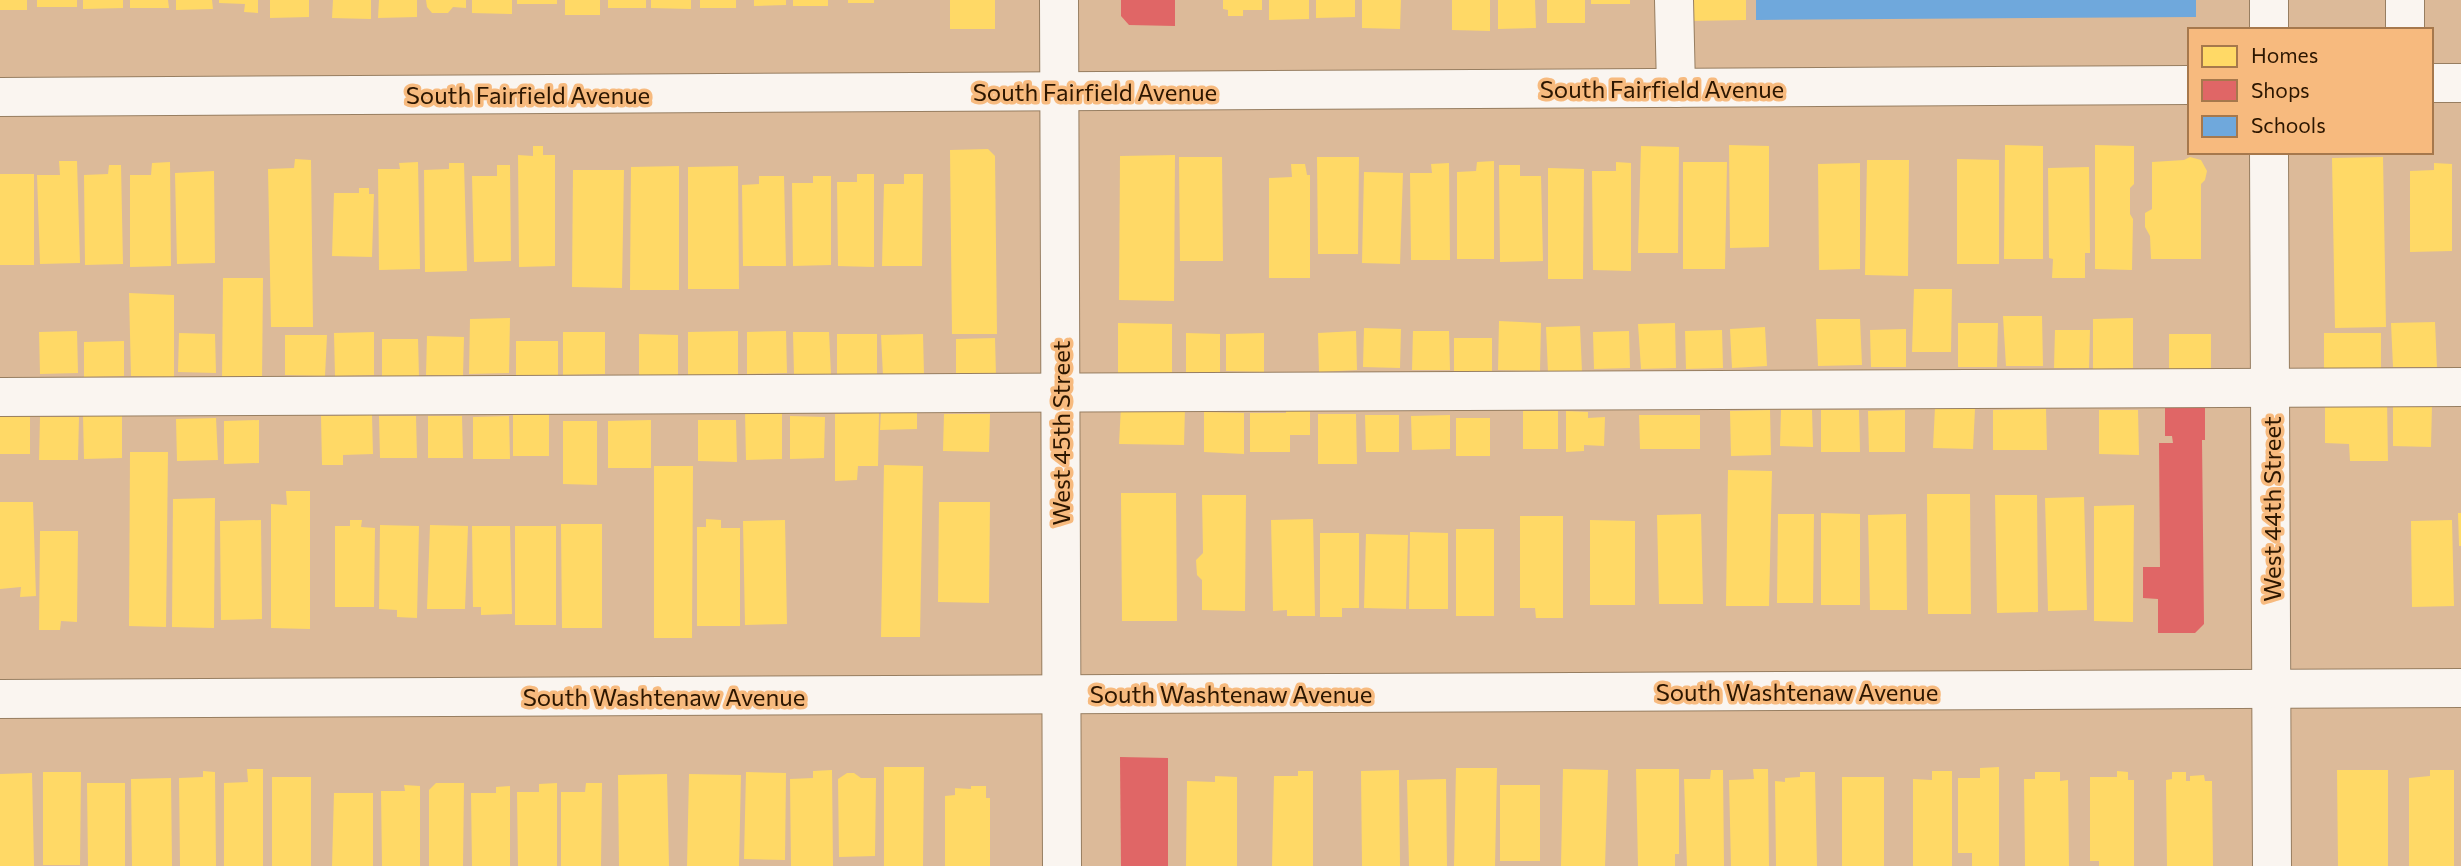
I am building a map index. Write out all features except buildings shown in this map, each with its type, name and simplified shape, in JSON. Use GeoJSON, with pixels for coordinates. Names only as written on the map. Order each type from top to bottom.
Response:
{"type":"FeatureCollection","features":[{"type":"Feature","properties":{"kind":"street","name":"West 45th Street"},"geometry":{"type":"LineString","coordinates":[[1059,0],[1062,866]]}},
{"type":"Feature","properties":{"kind":"street"},"geometry":{"type":"LineString","coordinates":[[1674,0],[1676,88]]}},
{"type":"Feature","properties":{"kind":"street"},"geometry":{"type":"LineString","coordinates":[[2269,0],[2269,28]]}},
{"type":"Feature","properties":{"kind":"street"},"geometry":{"type":"LineString","coordinates":[[2404,28],[2405,0]]}},
{"type":"Feature","properties":{"kind":"street"},"geometry":{"type":"LineString","coordinates":[[2433,83],[2461,83]]}},
{"type":"Feature","properties":{"kind":"street","name":"South Fairfield Avenue"},"geometry":{"type":"LineString","coordinates":[[0,97],[2188,85]]}},
{"type":"Feature","properties":{"kind":"street","name":"West 44th Street"},"geometry":{"type":"LineString","coordinates":[[2270,154],[2272,866]]}},
{"type":"Feature","properties":{"kind":"street"},"geometry":{"type":"LineString","coordinates":[[0,397],[2461,387]]}},
{"type":"Feature","properties":{"kind":"street","name":"South Washtenaw Avenue"},"geometry":{"type":"LineString","coordinates":[[0,699],[2461,688]]}}]}
